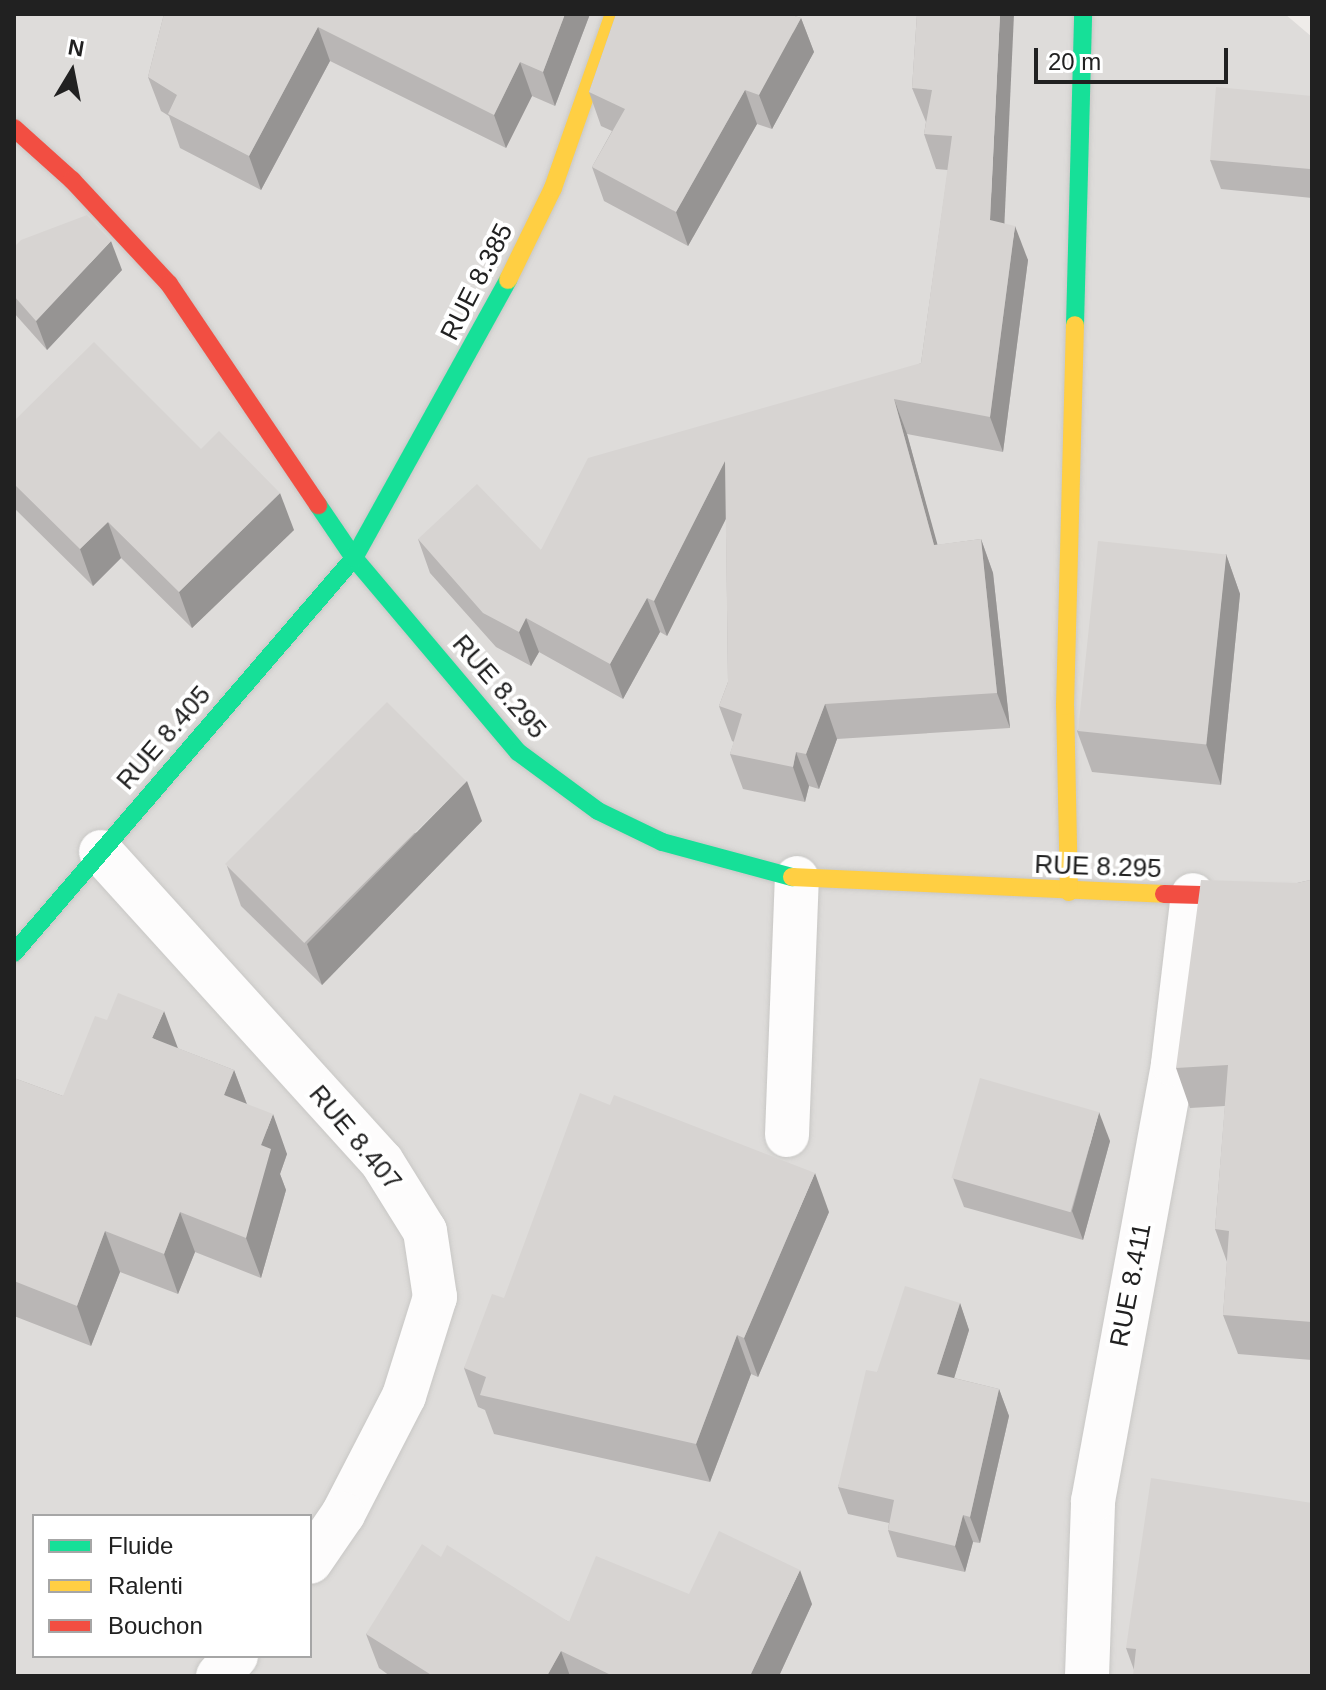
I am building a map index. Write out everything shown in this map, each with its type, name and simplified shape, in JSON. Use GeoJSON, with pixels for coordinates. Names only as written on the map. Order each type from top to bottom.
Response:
{"type":"FeatureCollection","features":[{"type":"Feature","properties":{"kind":"street","name":"RUE 8.385"},"geometry":{"type":"LineString","coordinates":[[354,558],[480,338],[553,188],[614,14]]}},
{"type":"Feature","properties":{"kind":"street"},"geometry":{"type":"LineString","coordinates":[[1069,892],[1065,706],[1083,14]]}},
{"type":"Feature","properties":{"kind":"street","name":"RUE 8.295"},"geometry":{"type":"LineString","coordinates":[[14,128],[72,180],[169,284],[354,558],[518,752],[598,811],[662,842],[797,878],[1069,892],[1312,898]]}},
{"type":"Feature","properties":{"kind":"street","name":"RUE 8.405"},"geometry":{"type":"LineString","coordinates":[[14,953],[354,558]]}},
{"type":"Feature","properties":{"kind":"street","name":"RUE 8.407"},"geometry":{"type":"LineString","coordinates":[[101,852],[382,1162],[425,1231],[435,1297],[404,1396],[343,1514],[312,1559]]}},
{"type":"Feature","properties":{"kind":"street"},"geometry":{"type":"LineString","coordinates":[[787,1135],[797,878]]}},
{"type":"Feature","properties":{"kind":"street","name":"RUE 8.411"},"geometry":{"type":"LineString","coordinates":[[1087,1676],[1093,1501],[1173,1064],[1193,895]]}},
{"type":"Feature","properties":{"kind":"street"},"geometry":{"type":"LineString","coordinates":[[218,1676],[234,1658]]}},
{"type":"Feature","properties":{"kind":"shaded area"},"geometry":{"type":"Polygon","coordinates":[[[14,14],[1285,14],[1312,37],[1312,1676],[14,1676],[14,14]]]}},
{"type":"Feature","properties":{"kind":"building"},"geometry":{"type":"Polygon","coordinates":[[[164,14],[565,14],[543,72],[520,62],[494,115],[318,27],[249,156],[168,114],[177,95],[148,77],[164,14]]]}},
{"type":"Feature","properties":{"kind":"building"},"geometry":{"type":"Polygon","coordinates":[[[616,14],[789,14],[801,18],[759,95],[745,90],[676,212],[592,167],[625,109],[589,92],[616,14]]]}},
{"type":"Feature","properties":{"kind":"building"},"geometry":{"type":"Polygon","coordinates":[[[917,14],[1000,14],[990,220],[1015,226],[990,417],[894,399],[934,545],[981,539],[997,693],[825,704],[806,754],[796,752],[793,767],[730,754],[742,714],[719,706],[728,682],[725,461],[654,601],[647,598],[610,664],[526,618],[519,632],[483,613],[418,539],[477,484],[541,550],[588,458],[921,363],[952,136],[924,134],[932,90],[912,88],[917,14]]]}},
{"type":"Feature","properties":{"kind":"building"},"geometry":{"type":"Polygon","coordinates":[[[1216,87],[1312,96],[1310,169],[1210,160],[1216,87]]]}},
{"type":"Feature","properties":{"kind":"building"},"geometry":{"type":"Polygon","coordinates":[[[87,215],[111,241],[36,321],[14,296],[14,247],[21,240],[87,215]]]}},
{"type":"Feature","properties":{"kind":"building"},"geometry":{"type":"Polygon","coordinates":[[[94,342],[201,449],[219,431],[280,493],[179,592],[108,522],[80,549],[14,484],[14,421],[94,342]]]}},
{"type":"Feature","properties":{"kind":"building"},"geometry":{"type":"Polygon","coordinates":[[[1098,541],[1226,554],[1206,744],[1078,731],[1098,541]]]}},
{"type":"Feature","properties":{"kind":"building"},"geometry":{"type":"Polygon","coordinates":[[[387,702],[466,781],[304,943],[225,864],[387,702]]]}},
{"type":"Feature","properties":{"kind":"building"},"geometry":{"type":"Polygon","coordinates":[[[1312,877],[1312,1322],[1223,1315],[1229,1231],[1215,1229],[1228,1065],[1176,1068],[1201,880],[1297,883],[1312,877]]]}},
{"type":"Feature","properties":{"kind":"building"},"geometry":{"type":"Polygon","coordinates":[[[118,993],[164,1011],[152,1038],[234,1070],[224,1095],[273,1114],[261,1145],[271,1149],[246,1238],[180,1212],[164,1254],[105,1231],[77,1306],[14,1281],[14,1078],[63,1096],[95,1016],[107,1020],[118,993]]]}},
{"type":"Feature","properties":{"kind":"building"},"geometry":{"type":"Polygon","coordinates":[[[980,1078],[1099,1112],[1071,1212],[951,1178],[980,1078]]]}},
{"type":"Feature","properties":{"kind":"building"},"geometry":{"type":"Polygon","coordinates":[[[580,1093],[610,1105],[614,1095],[815,1173],[744,1338],[737,1335],[696,1444],[480,1395],[486,1377],[464,1368],[492,1294],[504,1298],[580,1093]]]}},
{"type":"Feature","properties":{"kind":"building"},"geometry":{"type":"Polygon","coordinates":[[[905,1286],[960,1303],[937,1374],[999,1389],[970,1517],[963,1515],[955,1546],[888,1530],[894,1500],[838,1487],[866,1370],[877,1372],[905,1286]]]}},
{"type":"Feature","properties":{"kind":"building"},"geometry":{"type":"Polygon","coordinates":[[[1151,1478],[1312,1503],[1312,1676],[1133,1676],[1136,1649],[1126,1648],[1151,1478]]]}},
{"type":"Feature","properties":{"kind":"building"},"geometry":{"type":"Polygon","coordinates":[[[719,1531],[800,1570],[750,1676],[613,1676],[561,1651],[547,1676],[433,1676],[366,1634],[422,1544],[441,1557],[447,1545],[569,1622],[596,1556],[689,1594],[719,1531]]]}},
{"type":"Feature","properties":{"kind":"traffic: fast"},"geometry":{"type":"LineString","coordinates":[[1075,325],[1083,14]]}},
{"type":"Feature","properties":{"kind":"traffic: fast"},"geometry":{"type":"LineString","coordinates":[[14,953],[354,558],[508,280]]}},
{"type":"Feature","properties":{"kind":"traffic: fast"},"geometry":{"type":"LineString","coordinates":[[318,505],[354,558],[518,752],[598,811],[662,842],[792,877]]}},
{"type":"Feature","properties":{"kind":"traffic: slow"},"geometry":{"type":"LineString","coordinates":[[508,280],[553,188],[614,14]]}},
{"type":"Feature","properties":{"kind":"traffic: slow"},"geometry":{"type":"LineString","coordinates":[[1069,892],[1065,706],[1075,325]]}},
{"type":"Feature","properties":{"kind":"traffic: slow"},"geometry":{"type":"LineString","coordinates":[[792,877],[1164,894]]}},
{"type":"Feature","properties":{"kind":"traffic: jam"},"geometry":{"type":"LineString","coordinates":[[14,128],[72,180],[169,284],[318,505]]}},
{"type":"Feature","properties":{"kind":"traffic: jam"},"geometry":{"type":"LineString","coordinates":[[1164,894],[1312,898]]}}]}
